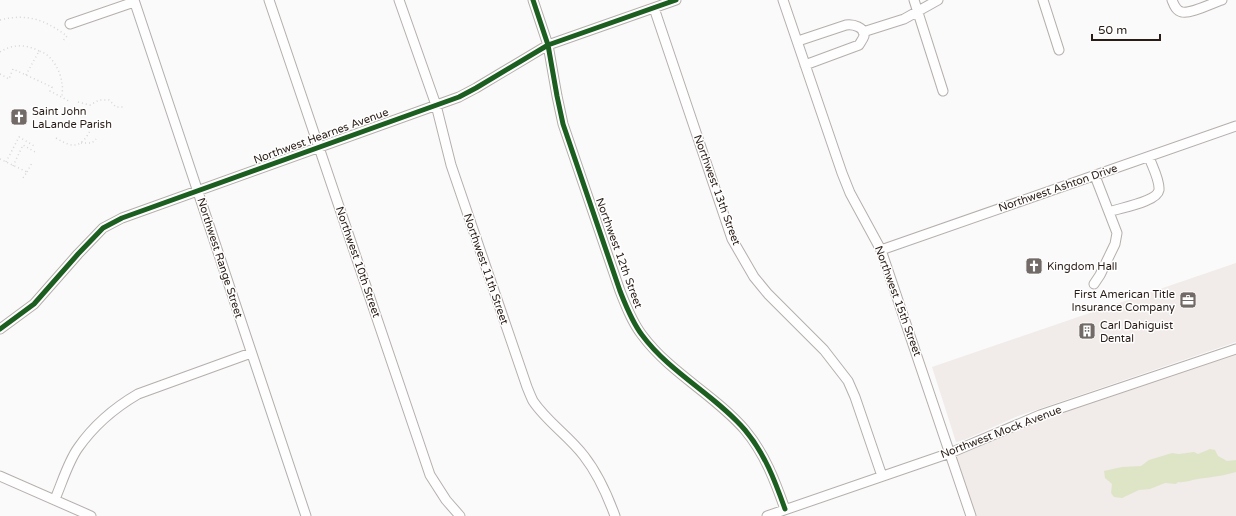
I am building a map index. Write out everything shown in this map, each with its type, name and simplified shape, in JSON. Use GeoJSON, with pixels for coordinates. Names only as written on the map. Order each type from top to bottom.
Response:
{"type":"FeatureCollection","features":[{"type":"Feature","properties":{"kind":"street","name":"Northwest 10th Street"},"geometry":{"type":"LineString","coordinates":[[269,0],[430,475],[446,500],[460,516]]}},
{"type":"Feature","properties":{"kind":"street","name":"Northwest 11th Street"},"geometry":{"type":"LineString","coordinates":[[399,0],[436,105],[451,165],[527,387],[533,401],[556,428],[584,456],[598,476],[606,491],[615,516]]}},
{"type":"Feature","properties":{"kind":"street","name":"Northwest 12th Street"},"geometry":{"type":"LineString","coordinates":[[533,0],[548,45],[563,124],[620,291],[637,329],[666,361],[727,412],[745,430],[760,450],[770,468],[785,509]]}},
{"type":"Feature","properties":{"kind":"street","name":"Northwest Hearnes Avenue"},"geometry":{"type":"LineString","coordinates":[[0,329],[34,304],[103,228],[127,216],[459,97],[548,45],[676,0]]}},
{"type":"Feature","properties":{"kind":"street","name":"Northwest 15th Street"},"geometry":{"type":"LineString","coordinates":[[783,0],[842,173],[850,193],[881,250],[971,516]]}},
{"type":"Feature","properties":{"kind":"street"},"geometry":{"type":"LineString","coordinates":[[914,0],[943,91]]}},
{"type":"Feature","properties":{"kind":"street"},"geometry":{"type":"LineString","coordinates":[[863,32],[904,19],[938,0]]}},
{"type":"Feature","properties":{"kind":"street"},"geometry":{"type":"LineString","coordinates":[[1043,0],[1059,50]]}},
{"type":"Feature","properties":{"kind":"street"},"geometry":{"type":"LineString","coordinates":[[1172,0],[1174,6],[1180,12],[1188,12],[1222,0]]}},
{"type":"Feature","properties":{"kind":"street"},"geometry":{"type":"LineString","coordinates":[[70,24],[134,1]]}},
{"type":"Feature","properties":{"kind":"street","name":"Northwest Range Street"},"geometry":{"type":"LineString","coordinates":[[134,1],[306,516]]}},
{"type":"Feature","properties":{"kind":"street","name":"Northwest 13th Street"},"geometry":{"type":"LineString","coordinates":[[654,8],[732,239],[754,277],[768,294],[824,350],[848,381],[882,476]]}},
{"type":"Feature","properties":{"kind":"street"},"geometry":{"type":"LineString","coordinates":[[798,41],[852,24],[859,27],[863,32],[864,37],[859,45],[805,65]]}},
{"type":"Feature","properties":{"kind":"street","name":"Northwest Ashton Drive"},"geometry":{"type":"LineString","coordinates":[[881,250],[1236,126]]}},
{"type":"Feature","properties":{"kind":"street"},"geometry":{"type":"LineString","coordinates":[[1109,212],[1145,201],[1158,193],[1158,182],[1149,157]]}},
{"type":"Feature","properties":{"kind":"street"},"geometry":{"type":"LineString","coordinates":[[1094,284],[1115,244],[1117,233],[1095,176]]}},
{"type":"Feature","properties":{"kind":"street","name":"Northwest Mock Avenue"},"geometry":{"type":"LineString","coordinates":[[767,516],[950,453],[1040,415],[1236,349]]}},
{"type":"Feature","properties":{"kind":"street"},"geometry":{"type":"LineString","coordinates":[[55,499],[78,449],[104,417],[121,404],[138,394],[251,353]]}},
{"type":"Feature","properties":{"kind":"street"},"geometry":{"type":"LineString","coordinates":[[0,476],[91,516]]}},
{"type":"Feature","properties":{"kind":"path"},"geometry":{"type":"LineString","coordinates":[[0,20],[22,17],[45,23],[67,36],[62,42]]}},
{"type":"Feature","properties":{"kind":"path"},"geometry":{"type":"LineString","coordinates":[[0,52],[13,46],[33,47],[44,52],[53,60],[59,72],[62,84],[62,97]]}},
{"type":"Feature","properties":{"kind":"path"},"geometry":{"type":"LineString","coordinates":[[26,75],[39,51]]}},
{"type":"Feature","properties":{"kind":"path"},"geometry":{"type":"LineString","coordinates":[[0,74],[9,79],[13,68],[52,87],[50,91],[69,101]]}},
{"type":"Feature","properties":{"kind":"path"},"geometry":{"type":"LineString","coordinates":[[78,102],[90,105],[99,100],[109,100],[116,107],[123,107]]}},
{"type":"Feature","properties":{"kind":"path"},"geometry":{"type":"LineString","coordinates":[[56,138],[73,146],[85,140],[91,129]]}},
{"type":"Feature","properties":{"kind":"path"},"geometry":{"type":"LineString","coordinates":[[6,162],[19,137],[36,147]]}},
{"type":"Feature","properties":{"kind":"path"},"geometry":{"type":"LineString","coordinates":[[81,143],[92,143],[96,139]]}},
{"type":"Feature","properties":{"kind":"path"},"geometry":{"type":"LineString","coordinates":[[13,166],[22,146],[35,152]]}},
{"type":"Feature","properties":{"kind":"path"},"geometry":{"type":"LineString","coordinates":[[0,159],[27,172]]}},
{"type":"Feature","properties":{"kind":"path"},"geometry":{"type":"LineString","coordinates":[[23,178],[32,163]]}},
{"type":"Feature","properties":{"kind":"shaded area"},"geometry":{"type":"Polygon","coordinates":[[[1236,263],[1236,342],[1018,416],[964,440],[956,442],[932,367],[1236,263]]]}},
{"type":"Feature","properties":{"kind":"shaded area"},"geometry":{"type":"Polygon","coordinates":[[[1236,349],[1236,516],[967,516],[950,453],[1236,349]]]}},
{"type":"Feature","properties":{"kind":"green space"},"geometry":{"type":"Polygon","coordinates":[[[1210,449],[1215,450],[1218,456],[1227,461],[1236,460],[1236,472],[1186,482],[1178,482],[1176,484],[1165,483],[1150,489],[1139,490],[1122,498],[1114,497],[1111,493],[1112,484],[1105,478],[1104,471],[1122,467],[1141,466],[1149,460],[1172,453],[1179,454],[1194,452],[1198,454],[1210,449]]]}},
{"type":"Feature","properties":{"kind":"cycle path"},"geometry":{"type":"LineString","coordinates":[[533,0],[548,45],[563,124],[620,291],[632,319],[638,330],[653,349],[679,373],[733,417],[745,430],[764,458],[785,509]]}},
{"type":"Feature","properties":{"kind":"cycle path"},"geometry":{"type":"LineString","coordinates":[[0,329],[34,304],[103,228],[122,218],[459,97],[548,45],[676,0]]}},
{"type":"Feature","properties":{"kind":"place","name":"Saint John LaLande Parish"},"geometry":{"type":"Point","coordinates":[19,117]}},
{"type":"Feature","properties":{"kind":"place","name":"Kingdom Hall"},"geometry":{"type":"Point","coordinates":[1034,266]}},
{"type":"Feature","properties":{"kind":"place","name":"First American Title Insurance Company"},"geometry":{"type":"Point","coordinates":[1188,300]}},
{"type":"Feature","properties":{"kind":"place","name":"Carl Dahiguist Dental"},"geometry":{"type":"Point","coordinates":[1087,331]}}]}
